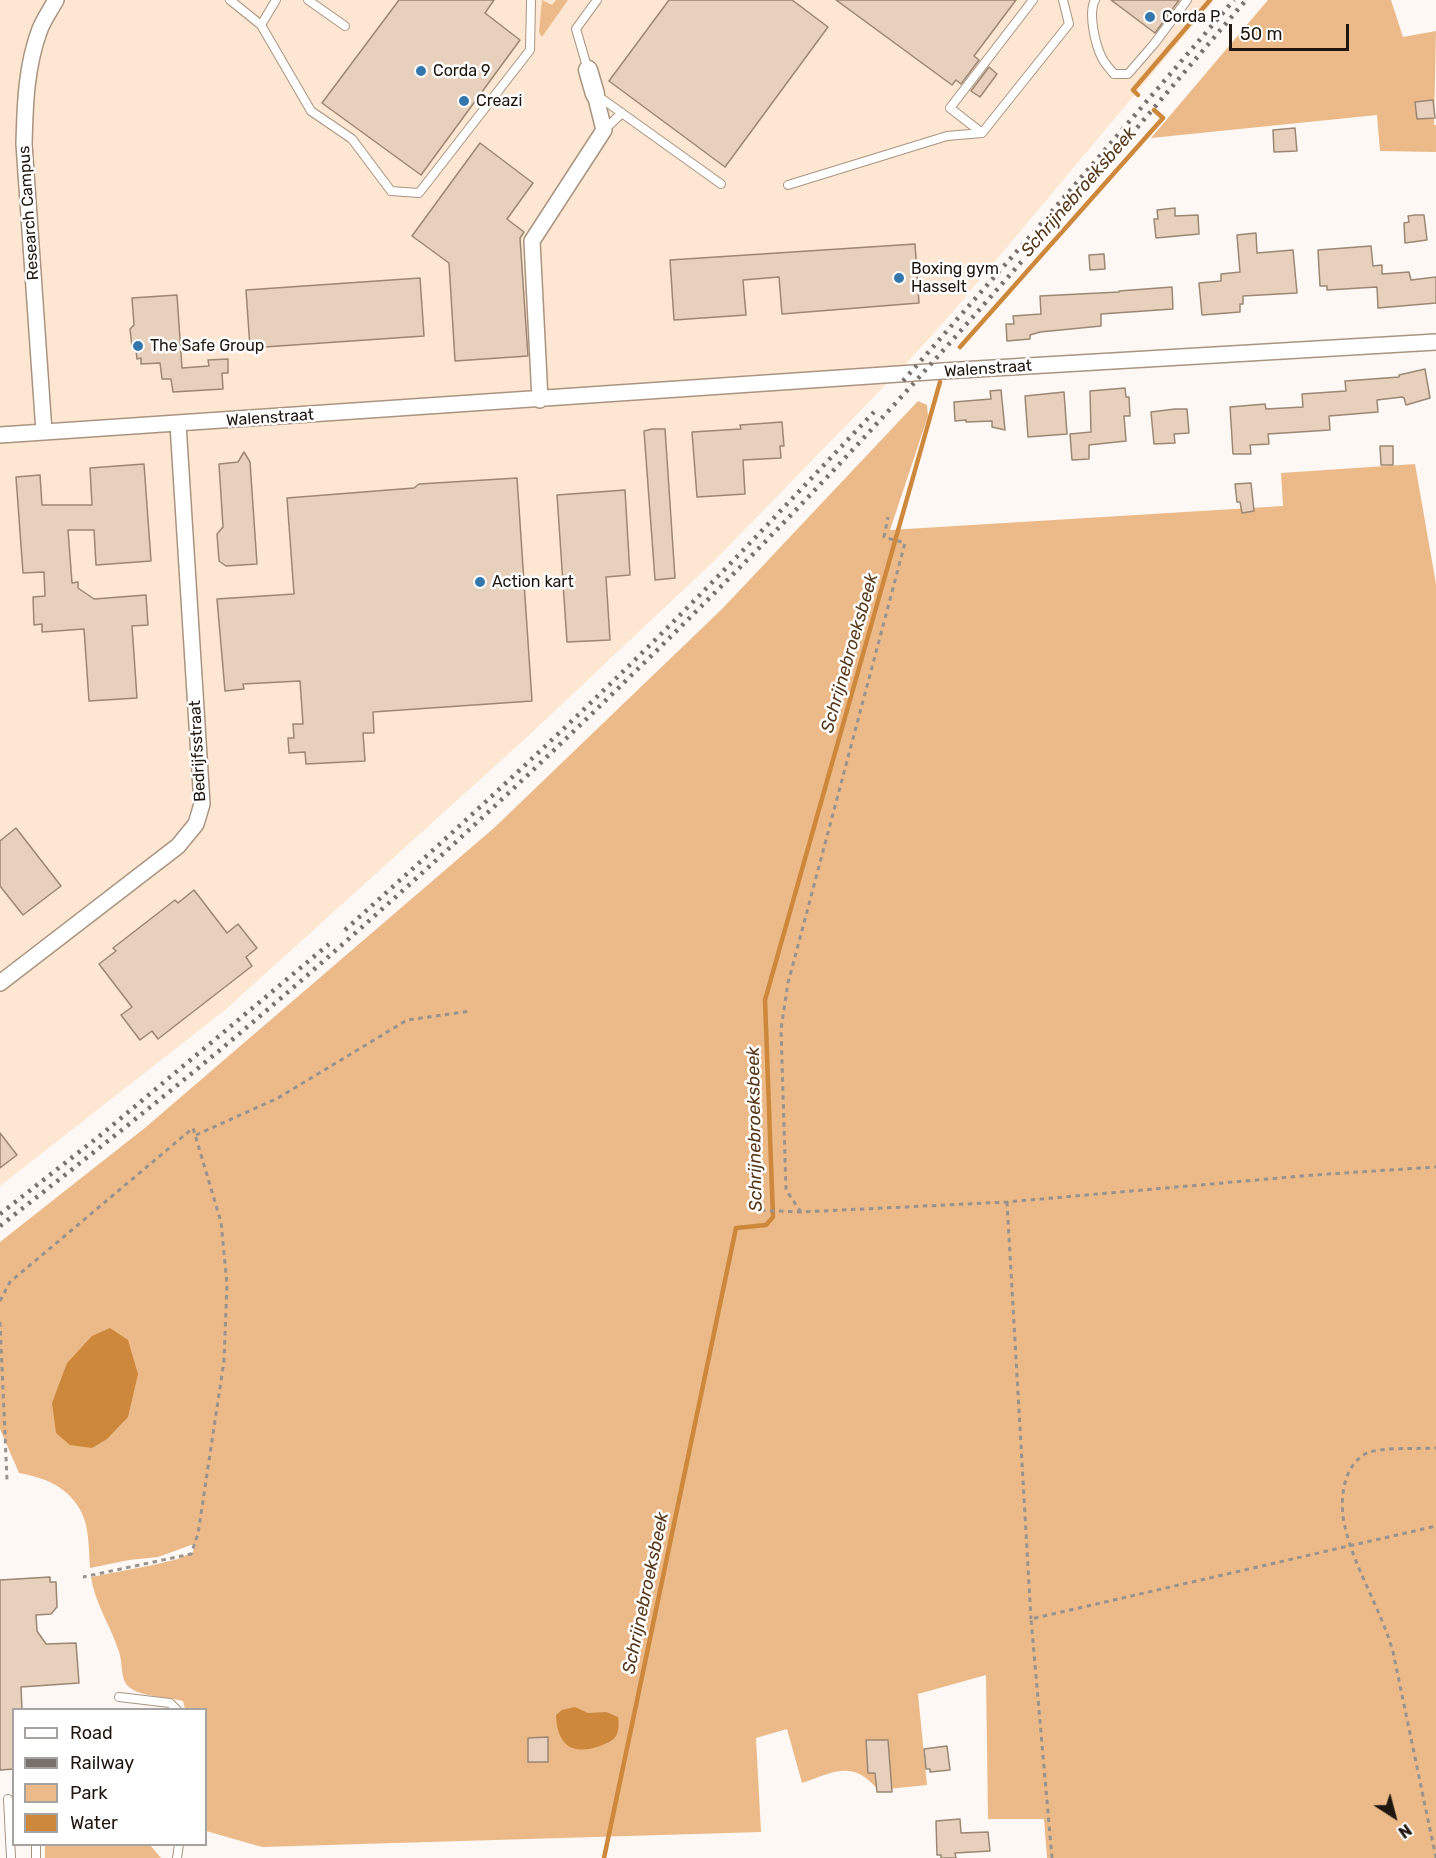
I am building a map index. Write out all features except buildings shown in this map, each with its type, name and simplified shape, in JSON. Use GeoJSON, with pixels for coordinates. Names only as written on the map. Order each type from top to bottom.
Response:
{"type":"FeatureCollection","features":[{"type":"Feature","properties":{"kind":"street","name":"Research Campus"},"geometry":{"type":"LineString","coordinates":[[44,432],[24,144],[25,98],[30,64],[41,28],[56,0]]}},
{"type":"Feature","properties":{"kind":"street"},"geometry":{"type":"LineString","coordinates":[[540,400],[532,241],[604,130],[588,69]]}},
{"type":"Feature","properties":{"kind":"street","name":"Walenstraat"},"geometry":{"type":"LineString","coordinates":[[0,435],[943,371],[1436,342]]}},
{"type":"Feature","properties":{"kind":"street","name":"Bedrijfsstraat"},"geometry":{"type":"LineString","coordinates":[[0,983],[178,846],[196,824],[202,804],[178,424]]}},
{"type":"Feature","properties":{"kind":"lane"},"geometry":{"type":"LineString","coordinates":[[230,0],[261,24],[311,111],[352,139],[391,191],[419,193],[530,50],[531,2]]}},
{"type":"Feature","properties":{"kind":"lane"},"geometry":{"type":"LineString","coordinates":[[261,24],[276,0]]}},
{"type":"Feature","properties":{"kind":"lane"},"geometry":{"type":"LineString","coordinates":[[308,0],[345,26]]}},
{"type":"Feature","properties":{"kind":"lane"},"geometry":{"type":"LineString","coordinates":[[588,69],[576,29],[597,0]]}},
{"type":"Feature","properties":{"kind":"lane"},"geometry":{"type":"LineString","coordinates":[[982,133],[950,108],[1033,0]]}},
{"type":"Feature","properties":{"kind":"lane"},"geometry":{"type":"LineString","coordinates":[[788,185],[947,136],[982,133],[1069,24],[1063,0]]}},
{"type":"Feature","properties":{"kind":"lane"},"geometry":{"type":"LineString","coordinates":[[1095,0],[1091,7],[1096,46],[1114,74],[1128,74],[1187,0]]}},
{"type":"Feature","properties":{"kind":"lane"},"geometry":{"type":"LineString","coordinates":[[595,94],[721,184]]}},
{"type":"Feature","properties":{"kind":"lane"},"geometry":{"type":"LineString","coordinates":[[604,130],[622,113]]}},
{"type":"Feature","properties":{"kind":"lane"},"geometry":{"type":"LineString","coordinates":[[119,1697],[170,1702],[175,1708]]}},
{"type":"Feature","properties":{"kind":"lane"},"geometry":{"type":"LineString","coordinates":[[11,1858],[9,1799],[12,1803]]}},
{"type":"Feature","properties":{"kind":"path"},"geometry":{"type":"LineString","coordinates":[[801,1212],[786,1190],[781,1029],[786,995],[905,543],[884,537],[888,517]]}},
{"type":"Feature","properties":{"kind":"path"},"geometry":{"type":"LineString","coordinates":[[196,1135],[278,1098],[406,1020],[471,1011]]}},
{"type":"Feature","properties":{"kind":"path"},"geometry":{"type":"LineString","coordinates":[[0,1301],[10,1282],[194,1128],[221,1222],[227,1284],[224,1361],[198,1534],[191,1554],[83,1577]]}},
{"type":"Feature","properties":{"kind":"path"},"geometry":{"type":"LineString","coordinates":[[752,1210],[801,1212],[1006,1202],[1313,1175],[1436,1167]]}},
{"type":"Feature","properties":{"kind":"path"},"geometry":{"type":"LineString","coordinates":[[1006,1202],[1031,1619],[1052,1858]]}},
{"type":"Feature","properties":{"kind":"path"},"geometry":{"type":"LineString","coordinates":[[0,1322],[7,1480]]}},
{"type":"Feature","properties":{"kind":"path"},"geometry":{"type":"LineString","coordinates":[[1436,1448],[1374,1451],[1363,1455],[1352,1466],[1345,1483],[1343,1511],[1345,1529],[1351,1546],[1393,1652],[1436,1858]]}},
{"type":"Feature","properties":{"kind":"path"},"geometry":{"type":"LineString","coordinates":[[1031,1619],[1436,1526]]}},
{"type":"Feature","properties":{"kind":"shaded area"},"geometry":{"type":"Polygon","coordinates":[[[0,0],[1214,0],[950,315],[905,365],[714,561],[527,737],[225,1010],[0,1186],[0,0]]]}},
{"type":"Feature","properties":{"kind":"green space"},"geometry":{"type":"Polygon","coordinates":[[[542,0],[552,5],[556,0],[568,0],[542,37],[539,32],[542,0]]]}},
{"type":"Feature","properties":{"kind":"green space"},"geometry":{"type":"Polygon","coordinates":[[[1268,0],[1391,0],[1403,37],[1436,31],[1434,125],[1436,125],[1436,152],[1380,151],[1377,115],[1151,138],[1268,0]]]}},
{"type":"Feature","properties":{"kind":"green space"},"geometry":{"type":"Polygon","coordinates":[[[918,401],[927,405],[928,416],[890,530],[1283,506],[1281,473],[1415,464],[1436,584],[1436,1858],[1047,1858],[1044,1819],[988,1819],[986,1675],[918,1694],[927,1785],[878,1790],[869,1780],[851,1771],[834,1772],[802,1783],[787,1729],[756,1738],[761,1832],[262,1847],[207,1831],[207,1708],[185,1708],[183,1701],[140,1693],[126,1684],[119,1652],[96,1596],[91,1577],[178,1559],[193,1552],[194,1544],[158,1557],[90,1568],[85,1521],[75,1501],[50,1482],[19,1473],[0,1429],[0,1242],[146,1127],[494,828],[723,608],[918,401]]]}},
{"type":"Feature","properties":{"kind":"green space"},"geometry":{"type":"Polygon","coordinates":[[[45,1846],[151,1846],[161,1858],[45,1858],[45,1846]]]}},
{"type":"Feature","properties":{"kind":"water"},"geometry":{"type":"Polygon","coordinates":[[[110,1328],[128,1340],[138,1374],[128,1417],[107,1439],[92,1448],[70,1445],[56,1433],[52,1403],[67,1363],[92,1336],[110,1328]]]}},
{"type":"Feature","properties":{"kind":"water"},"geometry":{"type":"Polygon","coordinates":[[[575,1707],[588,1713],[606,1712],[618,1717],[616,1736],[590,1749],[581,1750],[568,1746],[559,1734],[556,1715],[562,1710],[575,1707]]]}},
{"type":"Feature","properties":{"kind":"waterway","name":"Schrijnebroeksbeek"},"geometry":{"type":"LineString","coordinates":[[1138,95],[1133,90],[1210,0]]}},
{"type":"Feature","properties":{"kind":"waterway","name":"Schrijnebroeksbeek"},"geometry":{"type":"LineString","coordinates":[[960,347],[1163,118],[1154,110]]}},
{"type":"Feature","properties":{"kind":"waterway","name":"Schrijnebroeksbeek"},"geometry":{"type":"LineString","coordinates":[[604,1858],[736,1228],[766,1225],[773,1217],[765,1000],[940,382]]}},
{"type":"Feature","properties":{"kind":"railway"},"geometry":{"type":"LineString","coordinates":[[903,381],[1234,0]]}},
{"type":"Feature","properties":{"kind":"railway"},"geometry":{"type":"LineString","coordinates":[[0,1226],[166,1095],[290,990],[429,867],[630,677],[761,546],[948,346],[1246,0]]}},
{"type":"Feature","properties":{"kind":"railway"},"geometry":{"type":"LineString","coordinates":[[345,930],[613,682],[707,588],[874,412]]}},
{"type":"Feature","properties":{"kind":"railway"},"geometry":{"type":"LineString","coordinates":[[0,1214],[102,1134],[329,944]]}},
{"type":"Feature","properties":{"kind":"place","name":"Corda P"},"geometry":{"type":"Point","coordinates":[1150,17]}},
{"type":"Feature","properties":{"kind":"place","name":"Corda 9"},"geometry":{"type":"Point","coordinates":[421,71]}},
{"type":"Feature","properties":{"kind":"place","name":"Creazi"},"geometry":{"type":"Point","coordinates":[464,101]}},
{"type":"Feature","properties":{"kind":"place","name":"Boxing gym Hasselt"},"geometry":{"type":"Point","coordinates":[899,278]}},
{"type":"Feature","properties":{"kind":"place","name":"The Safe Group"},"geometry":{"type":"Point","coordinates":[138,346]}},
{"type":"Feature","properties":{"kind":"place","name":"Action kart"},"geometry":{"type":"Point","coordinates":[480,582]}}]}
